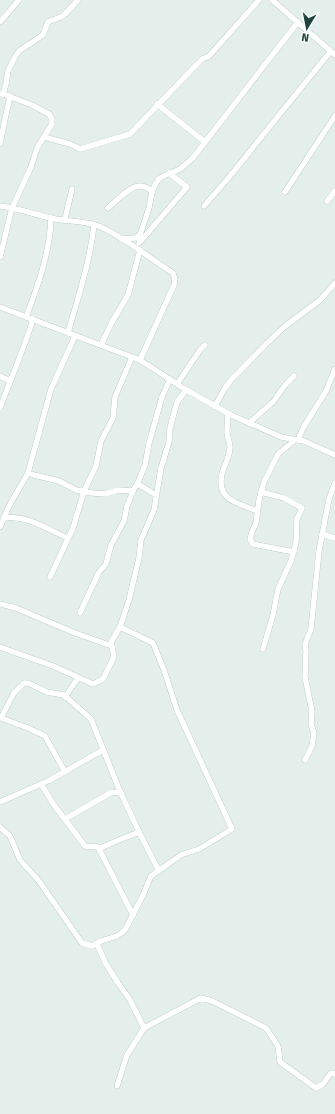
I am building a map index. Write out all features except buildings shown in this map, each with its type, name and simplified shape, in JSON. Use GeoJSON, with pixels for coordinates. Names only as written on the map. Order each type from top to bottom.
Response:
{"type":"FeatureCollection","features":[{"type":"Feature","properties":{"kind":"street"},"geometry":{"type":"LineString","coordinates":[[0,22],[19,0]]}},
{"type":"Feature","properties":{"kind":"street"},"geometry":{"type":"LineString","coordinates":[[0,257],[12,208],[31,167],[37,148],[52,124],[52,119],[49,114],[32,105],[1,94],[6,84],[8,72],[19,51],[43,35],[48,22],[63,16],[78,0]]}},
{"type":"Feature","properties":{"kind":"street"},"geometry":{"type":"LineString","coordinates":[[44,137],[62,141],[80,149],[130,134],[202,59],[209,56],[259,0]]}},
{"type":"Feature","properties":{"kind":"street"},"geometry":{"type":"LineString","coordinates":[[204,206],[333,53],[272,0]]}},
{"type":"Feature","properties":{"kind":"street"},"geometry":{"type":"LineString","coordinates":[[101,345],[112,322],[128,295],[140,236],[156,181],[180,168],[192,159],[298,22]]}},
{"type":"Feature","properties":{"kind":"street"},"geometry":{"type":"LineString","coordinates":[[0,143],[10,96]]}},
{"type":"Feature","properties":{"kind":"street"},"geometry":{"type":"LineString","coordinates":[[158,104],[205,142]]}},
{"type":"Feature","properties":{"kind":"street"},"geometry":{"type":"LineString","coordinates":[[285,192],[335,116]]}},
{"type":"Feature","properties":{"kind":"street"},"geometry":{"type":"LineString","coordinates":[[140,242],[187,186],[169,173]]}},
{"type":"Feature","properties":{"kind":"street"},"geometry":{"type":"LineString","coordinates":[[108,208],[132,187],[138,185],[145,186],[152,192]]}},
{"type":"Feature","properties":{"kind":"street"},"geometry":{"type":"LineString","coordinates":[[65,219],[72,189]]}},
{"type":"Feature","properties":{"kind":"street"},"geometry":{"type":"LineString","coordinates":[[327,201],[335,191]]}},
{"type":"Feature","properties":{"kind":"street"},"geometry":{"type":"LineString","coordinates":[[0,206],[51,218],[65,219],[101,227],[138,249],[173,273],[175,279],[174,285],[140,360]]}},
{"type":"Feature","properties":{"kind":"street"},"geometry":{"type":"LineString","coordinates":[[26,317],[41,274],[49,243],[51,218]]}},
{"type":"Feature","properties":{"kind":"street"},"geometry":{"type":"LineString","coordinates":[[68,333],[81,292],[94,225]]}},
{"type":"Feature","properties":{"kind":"street"},"geometry":{"type":"LineString","coordinates":[[121,239],[140,236]]}},
{"type":"Feature","properties":{"kind":"street"},"geometry":{"type":"LineString","coordinates":[[215,406],[231,380],[265,345],[284,327],[320,300],[335,283]]}},
{"type":"Feature","properties":{"kind":"street"},"geometry":{"type":"LineString","coordinates":[[0,307],[140,360],[186,390],[228,414],[281,437],[304,441],[335,455]]}},
{"type":"Feature","properties":{"kind":"street"},"geometry":{"type":"LineString","coordinates":[[0,408],[24,348],[33,319]]}},
{"type":"Feature","properties":{"kind":"street"},"geometry":{"type":"LineString","coordinates":[[0,527],[9,506],[28,473],[51,389],[75,336]]}},
{"type":"Feature","properties":{"kind":"street"},"geometry":{"type":"LineString","coordinates":[[177,384],[205,345]]}},
{"type":"Feature","properties":{"kind":"street"},"geometry":{"type":"LineString","coordinates":[[50,577],[73,528],[84,491],[96,466],[101,442],[113,418],[115,397],[132,357]]}},
{"type":"Feature","properties":{"kind":"street"},"geometry":{"type":"LineString","coordinates":[[294,552],[253,544],[250,539],[256,523],[257,511],[264,482],[278,454],[296,440],[326,391],[335,369]]}},
{"type":"Feature","properties":{"kind":"street"},"geometry":{"type":"LineString","coordinates":[[0,376],[10,381]]}},
{"type":"Feature","properties":{"kind":"street"},"geometry":{"type":"LineString","coordinates":[[249,423],[273,402],[285,385],[294,376]]}},
{"type":"Feature","properties":{"kind":"street"},"geometry":{"type":"LineString","coordinates":[[80,613],[99,572],[106,564],[111,545],[124,521],[127,506],[145,465],[149,443],[162,397],[170,379]]}},
{"type":"Feature","properties":{"kind":"street"},"geometry":{"type":"LineString","coordinates":[[0,647],[53,666],[93,684],[103,679],[114,657],[111,642],[120,628],[139,558],[141,540],[154,510],[161,468],[169,442],[170,428],[177,402],[186,390]]}},
{"type":"Feature","properties":{"kind":"street"},"geometry":{"type":"LineString","coordinates":[[228,414],[227,433],[230,446],[228,458],[222,474],[222,489],[226,496],[230,499],[257,511]]}},
{"type":"Feature","properties":{"kind":"street"},"geometry":{"type":"LineString","coordinates":[[28,473],[59,481],[76,490],[105,494],[118,490],[133,491]]}},
{"type":"Feature","properties":{"kind":"street"},"geometry":{"type":"LineString","coordinates":[[305,760],[312,746],[314,732],[311,724],[312,711],[305,677],[305,644],[311,630],[322,534],[329,499],[335,483]]}},
{"type":"Feature","properties":{"kind":"street"},"geometry":{"type":"LineString","coordinates":[[137,484],[156,495]]}},
{"type":"Feature","properties":{"kind":"street"},"geometry":{"type":"LineString","coordinates":[[261,492],[284,498],[302,508],[297,519],[294,552],[289,568],[278,589],[273,615],[263,649]]}},
{"type":"Feature","properties":{"kind":"street"},"geometry":{"type":"LineString","coordinates":[[4,518],[11,516],[18,518],[39,525],[68,538]]}},
{"type":"Feature","properties":{"kind":"street"},"geometry":{"type":"LineString","coordinates":[[322,534],[335,538]]}},
{"type":"Feature","properties":{"kind":"street"},"geometry":{"type":"LineString","coordinates":[[0,604],[16,608],[75,633],[112,646]]}},
{"type":"Feature","properties":{"kind":"street"},"geometry":{"type":"LineString","coordinates":[[0,828],[10,836],[20,860],[39,881],[82,943],[92,946],[117,936],[125,930],[151,876],[181,855],[199,849],[232,829],[177,710],[164,670],[153,643],[120,628]]}},
{"type":"Feature","properties":{"kind":"street"},"geometry":{"type":"LineString","coordinates":[[65,697],[78,678]]}},
{"type":"Feature","properties":{"kind":"street"},"geometry":{"type":"LineString","coordinates":[[65,772],[45,736],[1,718],[14,693],[24,683],[28,683],[47,692],[64,695],[91,719],[121,793],[159,871]]}},
{"type":"Feature","properties":{"kind":"street"},"geometry":{"type":"LineString","coordinates":[[0,802],[65,772],[103,750]]}},
{"type":"Feature","properties":{"kind":"street"},"geometry":{"type":"LineString","coordinates":[[41,784],[85,846],[98,847],[133,915]]}},
{"type":"Feature","properties":{"kind":"street"},"geometry":{"type":"LineString","coordinates":[[65,819],[112,792],[121,793]]}},
{"type":"Feature","properties":{"kind":"street"},"geometry":{"type":"LineString","coordinates":[[99,849],[112,842],[139,832]]}},
{"type":"Feature","properties":{"kind":"street"},"geometry":{"type":"LineString","coordinates":[[97,944],[106,964],[130,1000],[144,1028]]}},
{"type":"Feature","properties":{"kind":"street"},"geometry":{"type":"LineString","coordinates":[[117,1086],[127,1055],[144,1028],[201,998],[212,1001],[266,1028],[278,1046],[280,1062],[316,1088],[323,1084],[331,1073],[335,1074]]}}]}
